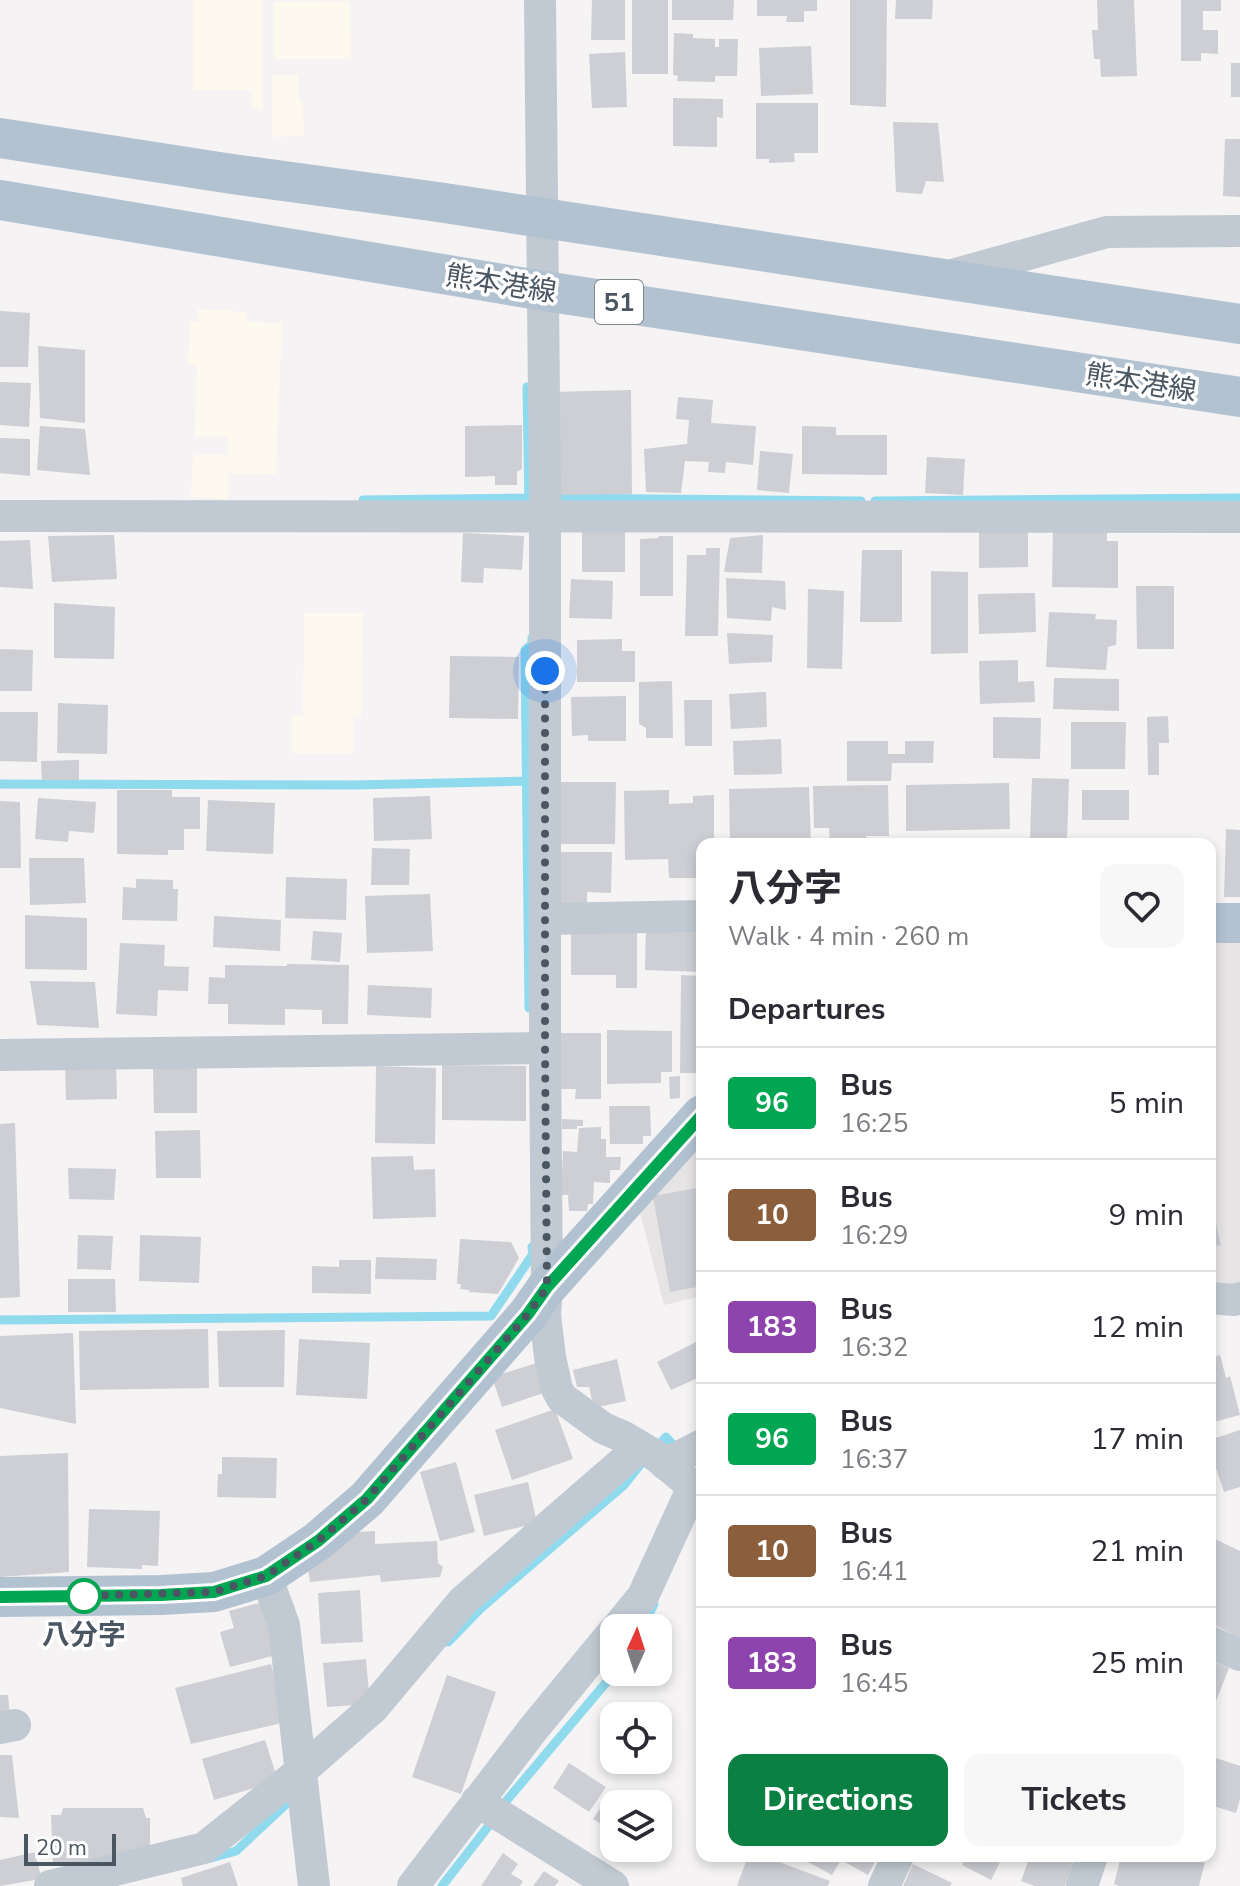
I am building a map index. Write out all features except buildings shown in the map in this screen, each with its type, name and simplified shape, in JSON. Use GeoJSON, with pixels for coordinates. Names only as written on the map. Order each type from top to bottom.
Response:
{"type":"FeatureCollection","features":[{"type":"Feature","properties":{"kind":"main road"},"geometry":{"type":"LineString","coordinates":[[0,138],[1240,324]]}},
{"type":"Feature","properties":{"kind":"main road","name":"熊本港線"},"geometry":{"type":"LineString","coordinates":[[0,200],[544,291],[1240,397]]}},
{"type":"Feature","properties":{"kind":"main road"},"geometry":{"type":"LineString","coordinates":[[1216,923],[1240,923]]}},
{"type":"Feature","properties":{"kind":"main road"},"geometry":{"type":"LineString","coordinates":[[0,1597],[214,1592],[266,1576],[318,1541],[367,1499],[528,1314],[547,1287],[696,1122]]}},
{"type":"Feature","properties":{"kind":"street"},"geometry":{"type":"LineString","coordinates":[[540,0],[545,516],[545,1315],[550,1357],[562,1398],[603,1428],[653,1455],[696,1489]]}},
{"type":"Feature","properties":{"kind":"street"},"geometry":{"type":"LineString","coordinates":[[943,278],[1107,232],[1240,231]]}},
{"type":"Feature","properties":{"kind":"street"},"geometry":{"type":"LineString","coordinates":[[0,516],[1240,517]]}},
{"type":"Feature","properties":{"kind":"street"},"geometry":{"type":"LineString","coordinates":[[545,919],[696,916]]}},
{"type":"Feature","properties":{"kind":"street"},"geometry":{"type":"LineString","coordinates":[[0,1055],[545,1048]]}},
{"type":"Feature","properties":{"kind":"street"},"geometry":{"type":"LineString","coordinates":[[1216,1298],[1240,1298]]}},
{"type":"Feature","properties":{"kind":"street"},"geometry":{"type":"LineString","coordinates":[[50,1886],[204,1848],[301,1771],[373,1708],[463,1601],[653,1455],[696,1446]]}},
{"type":"Feature","properties":{"kind":"street"},"geometry":{"type":"LineString","coordinates":[[628,1614],[643,1596],[696,1495]]}},
{"type":"Feature","properties":{"kind":"street"},"geometry":{"type":"LineString","coordinates":[[266,1576],[284,1625],[314,1886]]}},
{"type":"Feature","properties":{"kind":"street"},"geometry":{"type":"LineString","coordinates":[[1216,1645],[1240,1655]]}},
{"type":"Feature","properties":{"kind":"street"},"geometry":{"type":"LineString","coordinates":[[413,1886],[534,1728],[600,1648]]}},
{"type":"Feature","properties":{"kind":"street"},"geometry":{"type":"LineString","coordinates":[[477,1801],[613,1886]]}},
{"type":"Feature","properties":{"kind":"street"},"geometry":{"type":"LineString","coordinates":[[884,1886],[895,1862]]}},
{"type":"Feature","properties":{"kind":"street"},"geometry":{"type":"LineString","coordinates":[[1082,1886],[1090,1862]]}},
{"type":"Feature","properties":{"kind":"shaded area"},"geometry":{"type":"Polygon","coordinates":[[[193,0],[263,0],[263,109],[252,109],[251,90],[193,90],[193,0]]]}},
{"type":"Feature","properties":{"kind":"shaded area"},"geometry":{"type":"Polygon","coordinates":[[[350,1],[351,59],[274,59],[274,2],[350,1]]]}},
{"type":"Feature","properties":{"kind":"shaded area"},"geometry":{"type":"Polygon","coordinates":[[[272,75],[298,75],[304,136],[272,137],[272,75]]]}},
{"type":"Feature","properties":{"kind":"shaded area"},"geometry":{"type":"Polygon","coordinates":[[[198,309],[247,312],[247,322],[282,323],[276,474],[229,473],[227,499],[191,497],[193,455],[228,455],[228,437],[194,436],[197,367],[188,364],[190,322],[198,322],[198,309]]]}},
{"type":"Feature","properties":{"kind":"shaded area"},"geometry":{"type":"Polygon","coordinates":[[[304,613],[363,613],[361,717],[353,717],[353,753],[292,753],[292,716],[303,715],[304,613]]]}},
{"type":"Feature","properties":{"kind":"shaded area"},"geometry":{"type":"Polygon","coordinates":[[[1240,940],[1240,1285],[1216,1285],[1216,941],[1240,940]]]}},
{"type":"Feature","properties":{"kind":"shaded area"},"geometry":{"type":"Polygon","coordinates":[[[696,1140],[696,1297],[664,1305],[639,1209],[696,1140]]]}},
{"type":"Feature","properties":{"kind":"waterway"},"geometry":{"type":"LineString","coordinates":[[527,387],[529,507]]}},
{"type":"Feature","properties":{"kind":"waterway"},"geometry":{"type":"LineString","coordinates":[[363,500],[533,498]]}},
{"type":"Feature","properties":{"kind":"waterway"},"geometry":{"type":"LineString","coordinates":[[551,498],[861,501]]}},
{"type":"Feature","properties":{"kind":"waterway"},"geometry":{"type":"LineString","coordinates":[[875,501],[1240,498]]}},
{"type":"Feature","properties":{"kind":"waterway"},"geometry":{"type":"LineString","coordinates":[[529,1008],[525,650],[532,644],[532,638]]}},
{"type":"Feature","properties":{"kind":"waterway"},"geometry":{"type":"LineString","coordinates":[[0,784],[354,785],[527,781]]}},
{"type":"Feature","properties":{"kind":"waterway"},"geometry":{"type":"LineString","coordinates":[[0,1320],[491,1316],[533,1254],[532,1247]]}},
{"type":"Feature","properties":{"kind":"waterway"},"geometry":{"type":"LineString","coordinates":[[656,1448],[666,1437],[678,1450]]}},
{"type":"Feature","properties":{"kind":"waterway"},"geometry":{"type":"LineString","coordinates":[[448,1642],[480,1609],[624,1485],[640,1465]]}},
{"type":"Feature","properties":{"kind":"waterway"},"geometry":{"type":"LineString","coordinates":[[649,1614],[654,1604]]}},
{"type":"Feature","properties":{"kind":"waterway"},"geometry":{"type":"LineString","coordinates":[[442,1886],[507,1800],[603,1686]]}},
{"type":"Feature","properties":{"kind":"waterway"},"geometry":{"type":"LineString","coordinates":[[211,1858],[236,1851],[297,1794]]}},
{"type":"Feature","properties":{"kind":"bus line","name":"96"},"geometry":{"type":"LineString","coordinates":[[0,1597],[214,1592],[266,1576],[292,1559],[367,1499],[528,1314],[547,1287],[696,1122]]}},
{"type":"Feature","properties":{"kind":"place","name":"八分字"},"geometry":{"type":"Point","coordinates":[84,1596]}},
{"type":"Feature","properties":{"kind":"route"},"geometry":{"type":"LineString","coordinates":[[84,1596],[80,1596],[214,1592],[266,1576],[318,1541],[367,1499],[528,1314],[547,1287],[545,671]]}}]}
